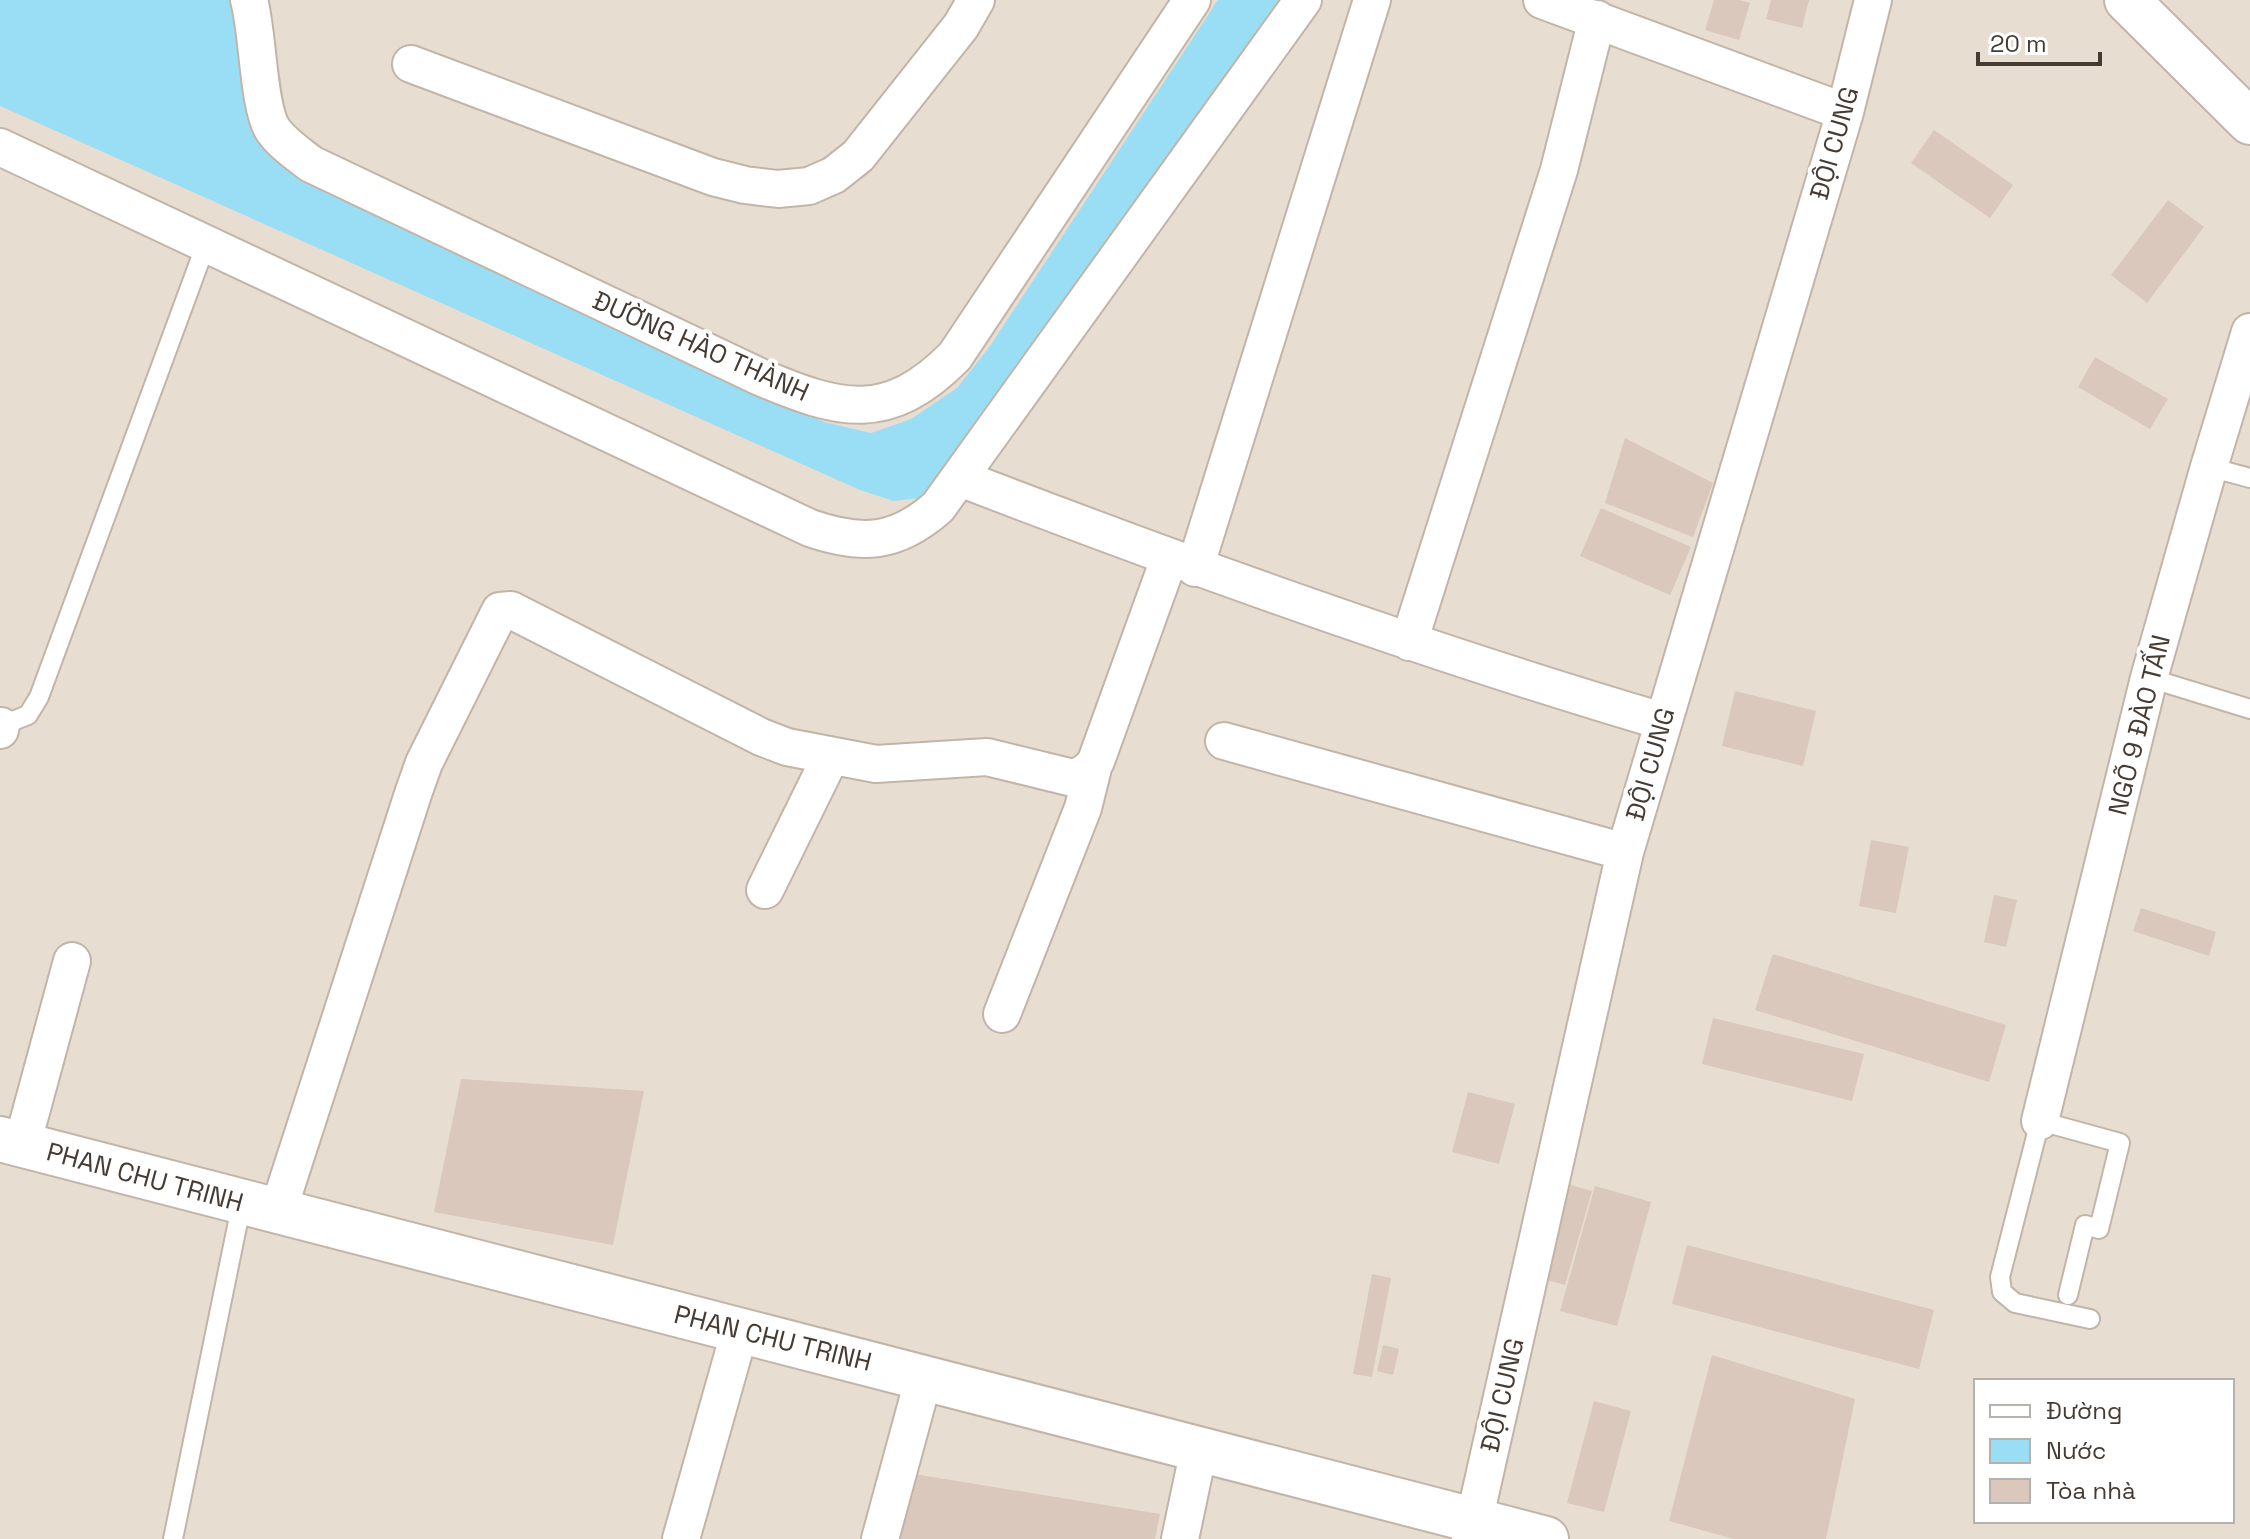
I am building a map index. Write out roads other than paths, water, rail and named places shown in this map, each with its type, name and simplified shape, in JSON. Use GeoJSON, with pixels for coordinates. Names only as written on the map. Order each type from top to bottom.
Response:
{"type":"FeatureCollection","features":[{"type":"Feature","properties":{"kind":"street","name":"ĐƯỜNG HÀO THÀNH"},"geometry":{"type":"LineString","coordinates":[[249,0],[271,128],[290,149],[311,164],[760,377],[829,402],[865,407],[906,395],[934,376],[955,356],[1192,0]]}},
{"type":"Feature","properties":{"kind":"street"},"geometry":{"type":"LineString","coordinates":[[411,64],[713,177],[778,189],[809,186],[834,175],[858,156],[961,26],[976,0]]}},
{"type":"Feature","properties":{"kind":"street"},"geometry":{"type":"LineString","coordinates":[[0,147],[781,515],[833,536],[856,540],[878,539],[899,534],[920,523],[938,507],[1303,0]]}},
{"type":"Feature","properties":{"kind":"street"},"geometry":{"type":"LineString","coordinates":[[1002,1014],[1083,808],[1093,768],[1182,563],[1372,0]]}},
{"type":"Feature","properties":{"kind":"street"},"geometry":{"type":"LineString","coordinates":[[1542,0],[1845,112]]}},
{"type":"Feature","properties":{"kind":"street","name":"ĐỘI CUNG"},"geometry":{"type":"LineString","coordinates":[[1472,1529],[1625,852],[1845,112],[1873,0]]}},
{"type":"Feature","properties":{"kind":"street"},"geometry":{"type":"LineString","coordinates":[[2127,0],[2250,122]]}},
{"type":"Feature","properties":{"kind":"street"},"geometry":{"type":"LineString","coordinates":[[1409,642],[1559,170],[1597,19]]}},
{"type":"Feature","properties":{"kind":"street","name":"NGÕ 9 ĐÀO TẤN"},"geometry":{"type":"LineString","coordinates":[[2040,1121],[2149,678],[2250,332]]}},
{"type":"Feature","properties":{"kind":"street"},"geometry":{"type":"LineString","coordinates":[[960,478],[1182,563],[1409,642],[1662,721]]}},
{"type":"Feature","properties":{"kind":"street"},"geometry":{"type":"LineString","coordinates":[[260,1207],[424,763],[500,611],[511,610],[761,737],[787,747],[876,764],[987,757],[1073,778],[1093,768]]}},
{"type":"Feature","properties":{"kind":"street"},"geometry":{"type":"LineString","coordinates":[[1224,741],[1625,852]]}},
{"type":"Feature","properties":{"kind":"street"},"geometry":{"type":"LineString","coordinates":[[765,890],[831,756]]}},
{"type":"Feature","properties":{"kind":"street"},"geometry":{"type":"LineString","coordinates":[[11,1142],[72,961]]}},
{"type":"Feature","properties":{"kind":"street","name":"PHAN CHU TRINH"},"geometry":{"type":"LineString","coordinates":[[11,1142],[1199,1449],[1472,1529],[1546,1539]]}},
{"type":"Feature","properties":{"kind":"street"},"geometry":{"type":"LineString","coordinates":[[681,1539],[740,1330]]}},
{"type":"Feature","properties":{"kind":"street"},"geometry":{"type":"LineString","coordinates":[[880,1539],[924,1377]]}},
{"type":"Feature","properties":{"kind":"street"},"geometry":{"type":"LineString","coordinates":[[1180,1539],[1199,1449]]}},
{"type":"Feature","properties":{"kind":"lane"},"geometry":{"type":"LineString","coordinates":[[0,727],[28,715],[39,697],[206,244]]}},
{"type":"Feature","properties":{"kind":"lane"},"geometry":{"type":"LineString","coordinates":[[2209,467],[2250,478]]}},
{"type":"Feature","properties":{"kind":"lane"},"geometry":{"type":"LineString","coordinates":[[2149,678],[2250,709]]}},
{"type":"Feature","properties":{"kind":"lane"},"geometry":{"type":"LineString","coordinates":[[2068,1295],[2085,1225],[2099,1229],[2120,1143],[2040,1121],[2000,1277],[2002,1292],[2015,1303],[2090,1319]]}},
{"type":"Feature","properties":{"kind":"lane"},"geometry":{"type":"LineString","coordinates":[[173,1539],[260,1207]]}},
{"type":"Feature","properties":{"kind":"water"},"geometry":{"type":"Polygon","coordinates":[[[0,0],[232,0],[237,14],[245,107],[259,142],[288,168],[824,422],[871,433],[911,419],[957,388],[990,346],[1218,0],[1283,0],[927,497],[894,501],[860,490],[0,106],[0,0]]]}}]}
